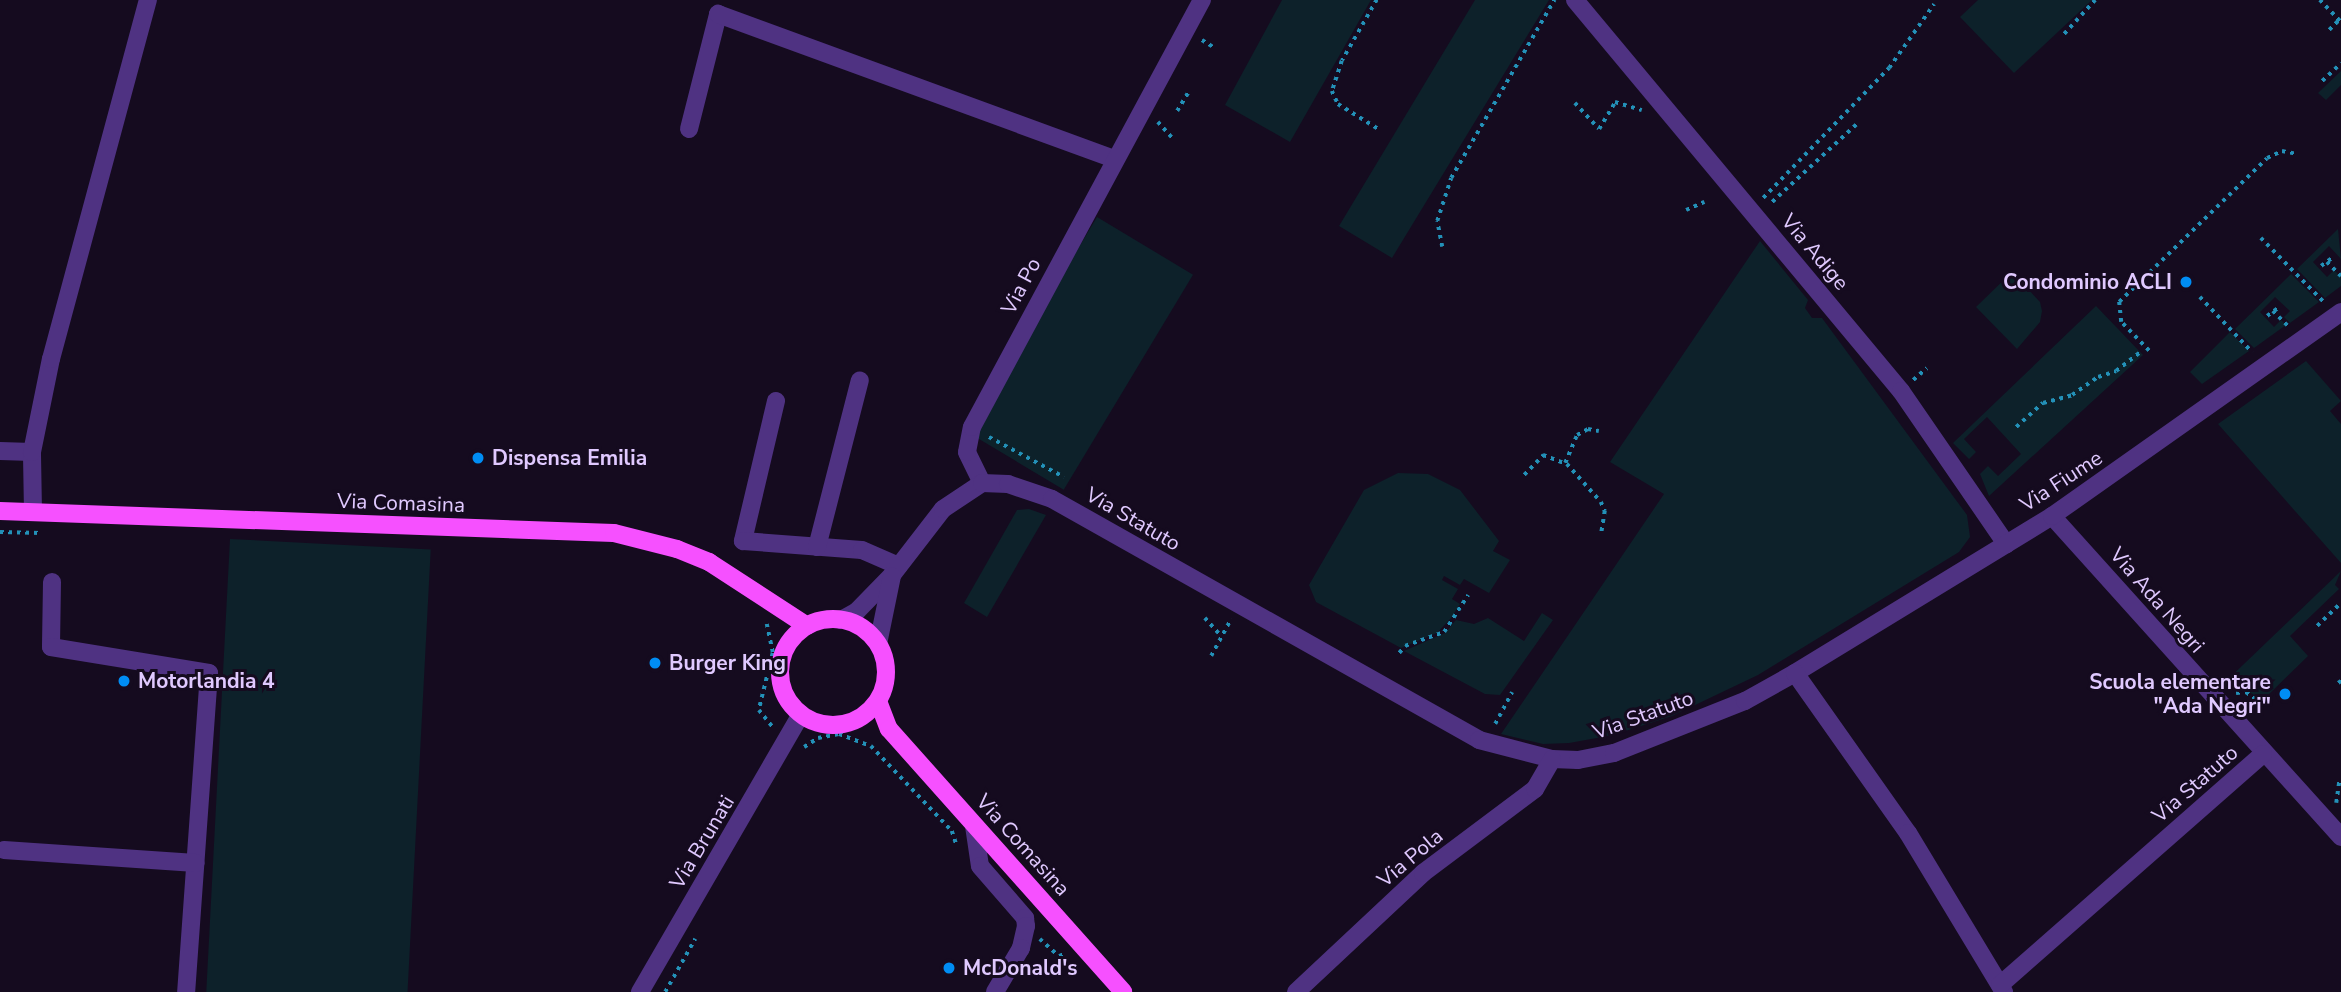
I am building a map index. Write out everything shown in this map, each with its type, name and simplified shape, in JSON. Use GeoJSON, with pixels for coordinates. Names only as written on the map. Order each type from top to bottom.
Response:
{"type":"FeatureCollection","features":[{"type":"Feature","properties":{"kind":"main road","name":"Via Comasina"},"geometry":{"type":"LineString","coordinates":[[0,511],[614,533],[677,549],[709,562],[781,609],[801,632]]}},
{"type":"Feature","properties":{"kind":"main road"},"geometry":{"type":"LineString","coordinates":[[853,722],[878,701],[886,672],[878,644],[868,632],[841,620],[801,632],[780,669],[789,702],[801,714],[817,723],[853,722],[889,729]]}},
{"type":"Feature","properties":{"kind":"main road","name":"Via Comasina"},"geometry":{"type":"LineString","coordinates":[[878,701],[889,729],[1123,992]]}},
{"type":"Feature","properties":{"kind":"street"},"geometry":{"type":"LineString","coordinates":[[33,512],[32,452],[51,359],[148,0]]}},
{"type":"Feature","properties":{"kind":"street","name":"Via Po"},"geometry":{"type":"LineString","coordinates":[[982,483],[967,452],[972,427],[1202,0]]}},
{"type":"Feature","properties":{"kind":"street","name":"Via Adige"},"geometry":{"type":"LineString","coordinates":[[1575,0],[1901,391],[2006,544]]}},
{"type":"Feature","properties":{"kind":"street"},"geometry":{"type":"LineString","coordinates":[[689,128],[718,14],[1115,159]]}},
{"type":"Feature","properties":{"kind":"street","name":"Via Fiume"},"geometry":{"type":"LineString","coordinates":[[1795,673],[2052,516],[2341,312]]}},
{"type":"Feature","properties":{"kind":"street"},"geometry":{"type":"LineString","coordinates":[[817,547],[860,380]]}},
{"type":"Feature","properties":{"kind":"street"},"geometry":{"type":"LineString","coordinates":[[776,401],[743,541],[862,550],[896,570]]}},
{"type":"Feature","properties":{"kind":"street"},"geometry":{"type":"LineString","coordinates":[[0,452],[32,452]]}},
{"type":"Feature","properties":{"kind":"street"},"geometry":{"type":"LineString","coordinates":[[841,620],[896,570],[943,509],[982,483]]}},
{"type":"Feature","properties":{"kind":"street","name":"Via Statuto"},"geometry":{"type":"LineString","coordinates":[[982,483],[1029,488],[1052,499],[1479,740],[1552,759],[1578,760],[1614,753],[1745,701],[1795,673],[1908,834],[2002,988],[2263,754]]}},
{"type":"Feature","properties":{"kind":"street","name":"Via Ada Negri"},"geometry":{"type":"LineString","coordinates":[[2052,516],[2341,838]]}},
{"type":"Feature","properties":{"kind":"street"},"geometry":{"type":"LineString","coordinates":[[878,644],[896,570]]}},
{"type":"Feature","properties":{"kind":"street"},"geometry":{"type":"LineString","coordinates":[[52,582],[51,647],[209,673],[186,992]]}},
{"type":"Feature","properties":{"kind":"street","name":"Via Brunati"},"geometry":{"type":"LineString","coordinates":[[640,992],[797,742],[801,714]]}},
{"type":"Feature","properties":{"kind":"street","name":"Via Pola"},"geometry":{"type":"LineString","coordinates":[[1296,992],[1423,873],[1535,789],[1552,759]]}},
{"type":"Feature","properties":{"kind":"street"},"geometry":{"type":"LineString","coordinates":[[974,825],[980,866],[1025,918],[1026,926],[1020,948],[995,992]]}},
{"type":"Feature","properties":{"kind":"street"},"geometry":{"type":"LineString","coordinates":[[4,850],[195,863]]}},
{"type":"Feature","properties":{"kind":"path"},"geometry":{"type":"LineString","coordinates":[[1377,0],[1342,61],[1332,91],[1338,104],[1380,130]]}},
{"type":"Feature","properties":{"kind":"path"},"geometry":{"type":"LineString","coordinates":[[1442,247],[1437,221],[1451,178],[1554,0]]}},
{"type":"Feature","properties":{"kind":"path"},"geometry":{"type":"LineString","coordinates":[[2064,34],[2095,0]]}},
{"type":"Feature","properties":{"kind":"path"},"geometry":{"type":"LineString","coordinates":[[2320,0],[2340,21],[2329,30]]}},
{"type":"Feature","properties":{"kind":"path"},"geometry":{"type":"LineString","coordinates":[[1763,198],[1889,68],[1934,4]]}},
{"type":"Feature","properties":{"kind":"path"},"geometry":{"type":"LineString","coordinates":[[1194,36],[1215,48]]}},
{"type":"Feature","properties":{"kind":"path"},"geometry":{"type":"LineString","coordinates":[[2322,81],[2341,64]]}},
{"type":"Feature","properties":{"kind":"path"},"geometry":{"type":"LineString","coordinates":[[1167,105],[1178,111],[1188,93]]}},
{"type":"Feature","properties":{"kind":"path"},"geometry":{"type":"LineString","coordinates":[[1575,103],[1600,130],[1615,102],[1644,111]]}},
{"type":"Feature","properties":{"kind":"path"},"geometry":{"type":"LineString","coordinates":[[1161,110],[1161,130],[1174,140]]}},
{"type":"Feature","properties":{"kind":"path"},"geometry":{"type":"LineString","coordinates":[[1772,202],[1859,122]]}},
{"type":"Feature","properties":{"kind":"path"},"geometry":{"type":"LineString","coordinates":[[2149,351],[2120,322],[2119,302],[2267,158],[2282,151],[2297,154]]}},
{"type":"Feature","properties":{"kind":"path"},"geometry":{"type":"LineString","coordinates":[[1686,210],[1704,202]]}},
{"type":"Feature","properties":{"kind":"path"},"geometry":{"type":"LineString","coordinates":[[2261,238],[2324,302]]}},
{"type":"Feature","properties":{"kind":"path"},"geometry":{"type":"LineString","coordinates":[[2321,266],[2332,258]]}},
{"type":"Feature","properties":{"kind":"path"},"geometry":{"type":"LineString","coordinates":[[2327,262],[2341,276]]}},
{"type":"Feature","properties":{"kind":"path"},"geometry":{"type":"LineString","coordinates":[[2200,297],[2254,353]]}},
{"type":"Feature","properties":{"kind":"path"},"geometry":{"type":"LineString","coordinates":[[2267,316],[2278,308]]}},
{"type":"Feature","properties":{"kind":"path"},"geometry":{"type":"LineString","coordinates":[[2273,312],[2289,327]]}},
{"type":"Feature","properties":{"kind":"path"},"geometry":{"type":"LineString","coordinates":[[2017,427],[2043,403],[2072,395],[2098,377],[2116,371],[2140,352]]}},
{"type":"Feature","properties":{"kind":"path"},"geometry":{"type":"LineString","coordinates":[[1922,372],[1927,368]]}},
{"type":"Feature","properties":{"kind":"path"},"geometry":{"type":"LineString","coordinates":[[1565,463],[1577,435],[1588,429],[1599,431]]}},
{"type":"Feature","properties":{"kind":"path"},"geometry":{"type":"LineString","coordinates":[[984,435],[1065,477]]}},
{"type":"Feature","properties":{"kind":"path"},"geometry":{"type":"LineString","coordinates":[[1524,475],[1543,455],[1565,463],[1601,502],[1605,511],[1601,536]]}},
{"type":"Feature","properties":{"kind":"path"},"geometry":{"type":"LineString","coordinates":[[0,532],[54,534]]}},
{"type":"Feature","properties":{"kind":"path"},"geometry":{"type":"LineString","coordinates":[[1399,653],[1405,646],[1444,632],[1468,595]]}},
{"type":"Feature","properties":{"kind":"path"},"geometry":{"type":"LineString","coordinates":[[2317,626],[2341,603]]}},
{"type":"Feature","properties":{"kind":"path"},"geometry":{"type":"LineString","coordinates":[[1205,618],[1221,636]]}},
{"type":"Feature","properties":{"kind":"path"},"geometry":{"type":"LineString","coordinates":[[763,620],[770,627],[773,653],[760,710],[766,722],[797,742],[839,734],[871,746],[952,831],[960,851]]}},
{"type":"Feature","properties":{"kind":"path"},"geometry":{"type":"LineString","coordinates":[[1211,656],[1231,620]]}},
{"type":"Feature","properties":{"kind":"path"},"geometry":{"type":"LineString","coordinates":[[2231,697],[2240,690],[2260,703]]}},
{"type":"Feature","properties":{"kind":"path"},"geometry":{"type":"LineString","coordinates":[[1492,729],[1512,692]]}},
{"type":"Feature","properties":{"kind":"path"},"geometry":{"type":"LineString","coordinates":[[797,742],[798,758]]}},
{"type":"Feature","properties":{"kind":"path"},"geometry":{"type":"LineString","coordinates":[[2335,810],[2339,782]]}},
{"type":"Feature","properties":{"kind":"path"},"geometry":{"type":"LineString","coordinates":[[1026,926],[1059,956],[1082,946]]}},
{"type":"Feature","properties":{"kind":"path"},"geometry":{"type":"LineString","coordinates":[[665,992],[698,932]]}},
{"type":"Feature","properties":{"kind":"shaded area"},"geometry":{"type":"Polygon","coordinates":[[[1282,0],[1371,0],[1290,142],[1225,105],[1282,0]]]}},
{"type":"Feature","properties":{"kind":"shaded area"},"geometry":{"type":"Polygon","coordinates":[[[1475,0],[1549,0],[1392,258],[1339,226],[1475,0]]]}},
{"type":"Feature","properties":{"kind":"shaded area"},"geometry":{"type":"Polygon","coordinates":[[[1978,0],[2092,0],[2014,73],[1960,17],[1978,0]]]}},
{"type":"Feature","properties":{"kind":"shaded area"},"geometry":{"type":"Polygon","coordinates":[[[2341,71],[2341,85],[2326,100],[2318,93],[2341,71]]]}},
{"type":"Feature","properties":{"kind":"shaded area"},"geometry":{"type":"Polygon","coordinates":[[[1097,217],[1193,275],[1064,490],[968,432],[1097,217]]]}},
{"type":"Feature","properties":{"kind":"shaded area"},"geometry":{"type":"Polygon","coordinates":[[[2338,229],[2341,259],[2329,246],[2313,262],[2327,277],[2334,270],[2341,277],[2341,286],[2325,298],[2297,269],[2338,229]]]}},
{"type":"Feature","properties":{"kind":"shaded area"},"geometry":{"type":"Polygon","coordinates":[[[1760,241],[1808,300],[1805,308],[1812,318],[1822,318],[1967,515],[1970,537],[1959,552],[1758,675],[1672,716],[1613,735],[1569,743],[1543,744],[1501,734],[1664,494],[1610,462],[1760,241]]]}},
{"type":"Feature","properties":{"kind":"shaded area"},"geometry":{"type":"Polygon","coordinates":[[[2012,272],[2040,302],[2042,311],[2040,322],[2017,349],[1976,307],[2012,272]]]}},
{"type":"Feature","properties":{"kind":"shaded area"},"geometry":{"type":"Polygon","coordinates":[[[2291,274],[2319,302],[2290,323],[2284,317],[2290,311],[2275,297],[2260,312],[2274,327],[2281,320],[2286,325],[2254,348],[2235,329],[2291,274]]]}},
{"type":"Feature","properties":{"kind":"shaded area"},"geometry":{"type":"Polygon","coordinates":[[[2096,306],[2143,355],[1989,496],[1980,474],[1988,466],[1998,476],[2021,454],[1987,417],[1964,439],[1976,452],[1969,459],[1953,443],[2096,306]]]}},
{"type":"Feature","properties":{"kind":"shaded area"},"geometry":{"type":"Polygon","coordinates":[[[2230,332],[2249,351],[2202,384],[2190,372],[2230,332]]]}},
{"type":"Feature","properties":{"kind":"shaded area"},"geometry":{"type":"Polygon","coordinates":[[[2306,361],[2341,401],[2330,411],[2341,424],[2341,563],[2218,424],[2306,361]]]}},
{"type":"Feature","properties":{"kind":"shaded area"},"geometry":{"type":"Polygon","coordinates":[[[1398,473],[1428,474],[1460,490],[1499,541],[1493,551],[1510,560],[1489,593],[1464,579],[1460,585],[1444,576],[1442,580],[1458,589],[1452,599],[1460,604],[1437,633],[1401,648],[1316,602],[1309,585],[1364,490],[1398,473]]]}},
{"type":"Feature","properties":{"kind":"shaded area"},"geometry":{"type":"Polygon","coordinates":[[[1029,509],[1046,515],[987,617],[964,603],[1017,510],[1029,509]]]}},
{"type":"Feature","properties":{"kind":"shaded area"},"geometry":{"type":"Polygon","coordinates":[[[230,539],[431,550],[408,992],[206,992],[230,539]]]}},
{"type":"Feature","properties":{"kind":"shaded area"},"geometry":{"type":"Polygon","coordinates":[[[2341,571],[2335,585],[2339,589],[2290,636],[2308,656],[2263,700],[2235,684],[2225,691],[2221,686],[2341,571]]]}},
{"type":"Feature","properties":{"kind":"shaded area"},"geometry":{"type":"Polygon","coordinates":[[[1542,613],[1553,620],[1500,695],[1485,694],[1404,651],[1445,633],[1456,620],[1474,624],[1488,618],[1524,641],[1542,613]]]}},
{"type":"Feature","properties":{"kind":"place","name":"Condominio ACLI"},"geometry":{"type":"Point","coordinates":[2186,282]}},
{"type":"Feature","properties":{"kind":"place","name":"Dispensa Emilia"},"geometry":{"type":"Point","coordinates":[478,458]}},
{"type":"Feature","properties":{"kind":"place","name":"Burger King"},"geometry":{"type":"Point","coordinates":[655,663]}},
{"type":"Feature","properties":{"kind":"place","name":"Motorlandia 4"},"geometry":{"type":"Point","coordinates":[124,681]}},
{"type":"Feature","properties":{"kind":"place","name":"Scuola elementare \"Ada Negri\""},"geometry":{"type":"Point","coordinates":[2285,694]}},
{"type":"Feature","properties":{"kind":"place","name":"McDonald's"},"geometry":{"type":"Point","coordinates":[949,968]}}]}
